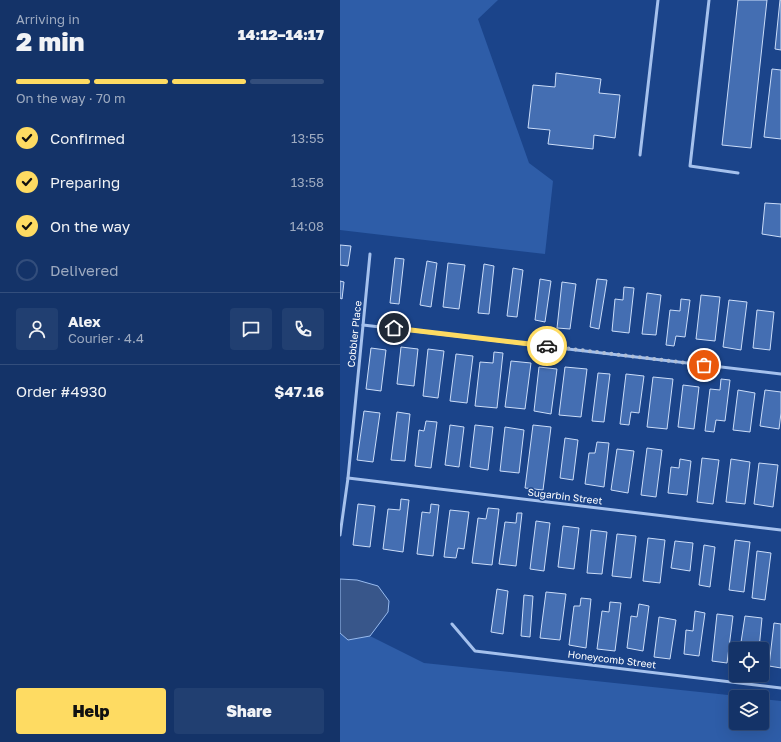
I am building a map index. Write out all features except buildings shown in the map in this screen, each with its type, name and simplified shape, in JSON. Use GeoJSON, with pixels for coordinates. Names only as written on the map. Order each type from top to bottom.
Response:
{"type":"FeatureCollection","features":[{"type":"Feature","properties":{"kind":"lane"},"geometry":{"type":"LineString","coordinates":[[640,155],[658,0]]}},
{"type":"Feature","properties":{"kind":"lane"},"geometry":{"type":"LineString","coordinates":[[709,0],[690,166],[738,174]]}},
{"type":"Feature","properties":{"kind":"lane","name":"Cobbler Place"},"geometry":{"type":"LineString","coordinates":[[340,535],[348,478],[370,254]]}},
{"type":"Feature","properties":{"kind":"lane"},"geometry":{"type":"LineString","coordinates":[[363,324],[781,374]]}},
{"type":"Feature","properties":{"kind":"lane","name":"Sugarbin Street"},"geometry":{"type":"LineString","coordinates":[[348,478],[781,530]]}},
{"type":"Feature","properties":{"kind":"lane","name":"Honeycomb Street"},"geometry":{"type":"LineString","coordinates":[[452,624],[475,651],[781,688]]}},
{"type":"Feature","properties":{"kind":"shaded area"},"geometry":{"type":"Polygon","coordinates":[[[340,0],[498,0],[478,19],[529,163],[553,181],[545,254],[340,230],[340,0]]]}},
{"type":"Feature","properties":{"kind":"shaded area"},"geometry":{"type":"Polygon","coordinates":[[[340,579],[357,580],[378,586],[389,601],[388,612],[370,636],[348,640],[340,633],[340,579]]]}},
{"type":"Feature","properties":{"kind":"shaded area"},"geometry":{"type":"Polygon","coordinates":[[[340,633],[348,640],[370,636],[424,663],[729,695],[729,730],[769,730],[769,700],[781,701],[781,742],[340,742],[340,633]]]}},
{"type":"Feature","properties":{"kind":"way so far"},"geometry":{"type":"LineString","coordinates":[[547,346],[704,365]]}},
{"type":"Feature","properties":{"kind":"route"},"geometry":{"type":"LineString","coordinates":[[394,328],[547,346]]}}]}
